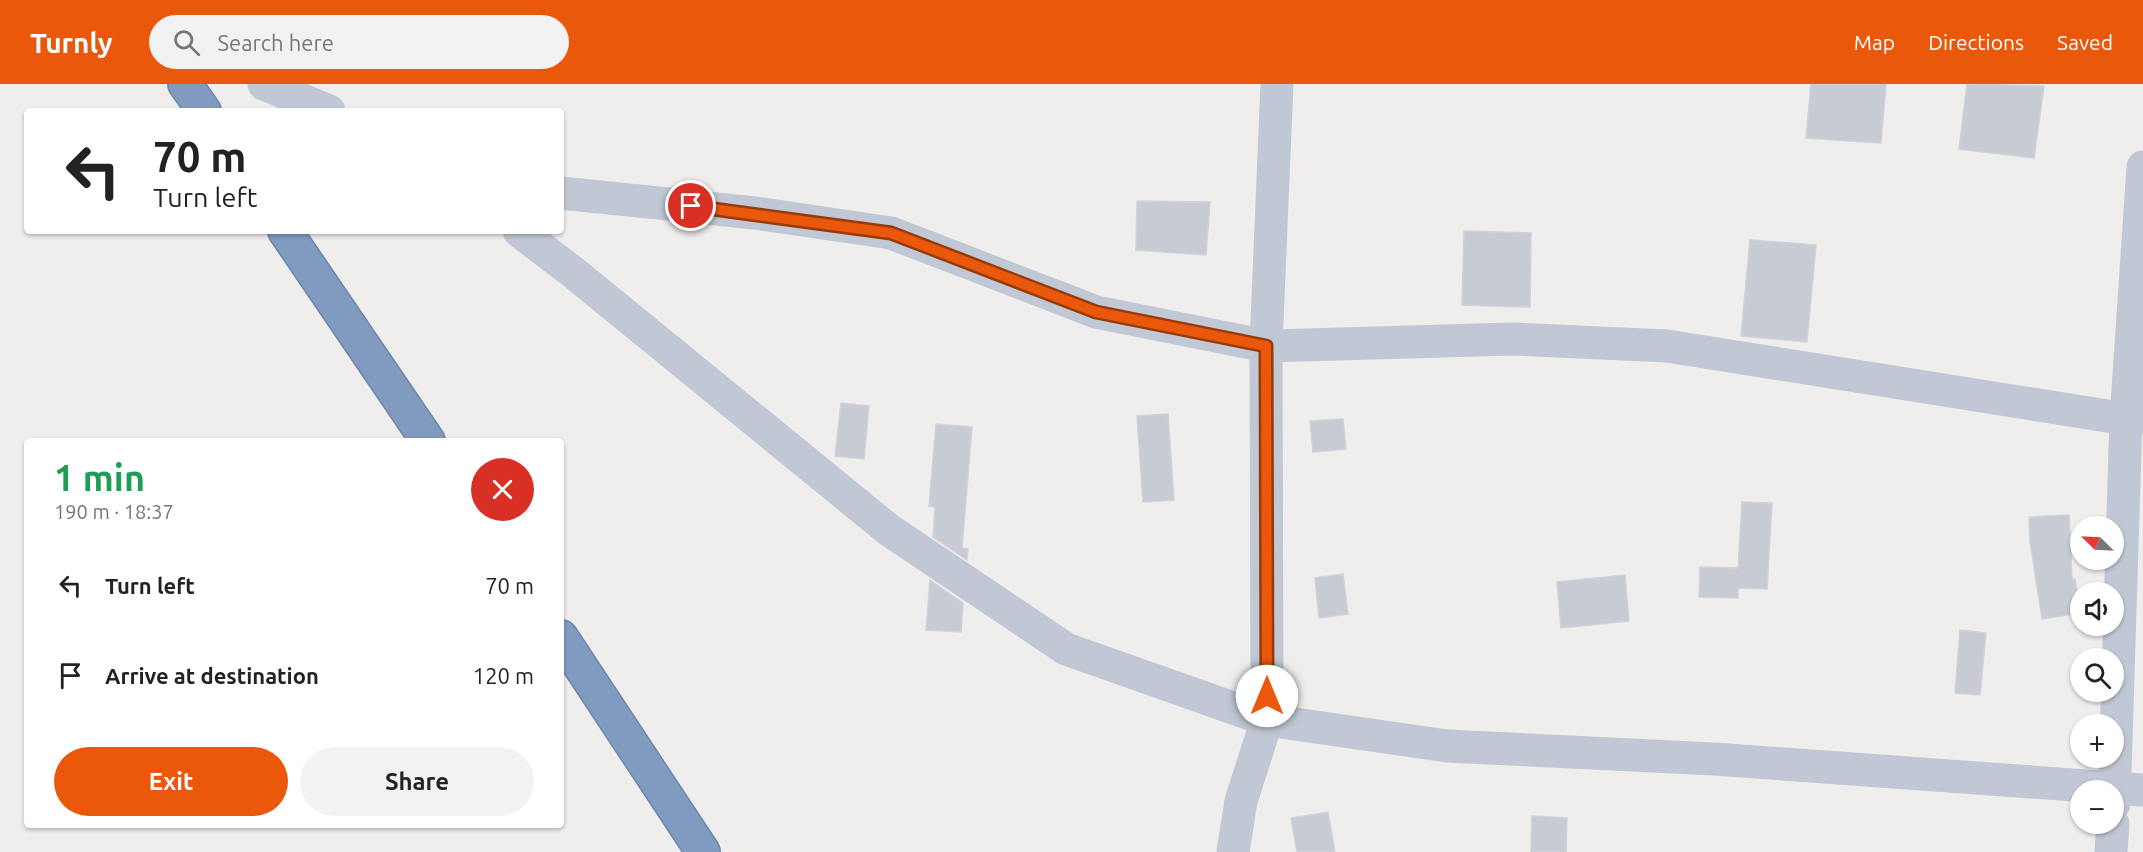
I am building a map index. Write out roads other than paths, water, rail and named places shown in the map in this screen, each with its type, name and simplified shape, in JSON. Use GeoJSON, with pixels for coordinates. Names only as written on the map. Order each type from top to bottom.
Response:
{"type":"FeatureCollection","features":[{"type":"Feature","properties":{"kind":"highway"},"geometry":{"type":"LineString","coordinates":[[185,84],[202,108]]}},
{"type":"Feature","properties":{"kind":"highway"},"geometry":{"type":"LineString","coordinates":[[287,234],[426,438]]}},
{"type":"Feature","properties":{"kind":"highway"},"geometry":{"type":"LineString","coordinates":[[564,642],[703,852]]}},
{"type":"Feature","properties":{"kind":"street"},"geometry":{"type":"LineString","coordinates":[[264,84],[321,108]]}},
{"type":"Feature","properties":{"kind":"street"},"geometry":{"type":"LineString","coordinates":[[1233,852],[1240,801],[1267,720],[1266,346],[1277,84]]}},
{"type":"Feature","properties":{"kind":"street"},"geometry":{"type":"LineString","coordinates":[[2124,794],[2143,166]]}},
{"type":"Feature","properties":{"kind":"street"},"geometry":{"type":"LineString","coordinates":[[564,193],[755,213],[891,233],[1096,312],[1266,346],[1513,339],[1667,346],[2134,418]]}},
{"type":"Feature","properties":{"kind":"street"},"geometry":{"type":"LineString","coordinates":[[523,234],[583,280],[889,530],[1066,650],[1267,720],[1447,746],[1714,759],[2070,789]]}},
{"type":"Feature","properties":{"kind":"street"},"geometry":{"type":"LineString","coordinates":[[2111,852],[2112,834]]}}]}
